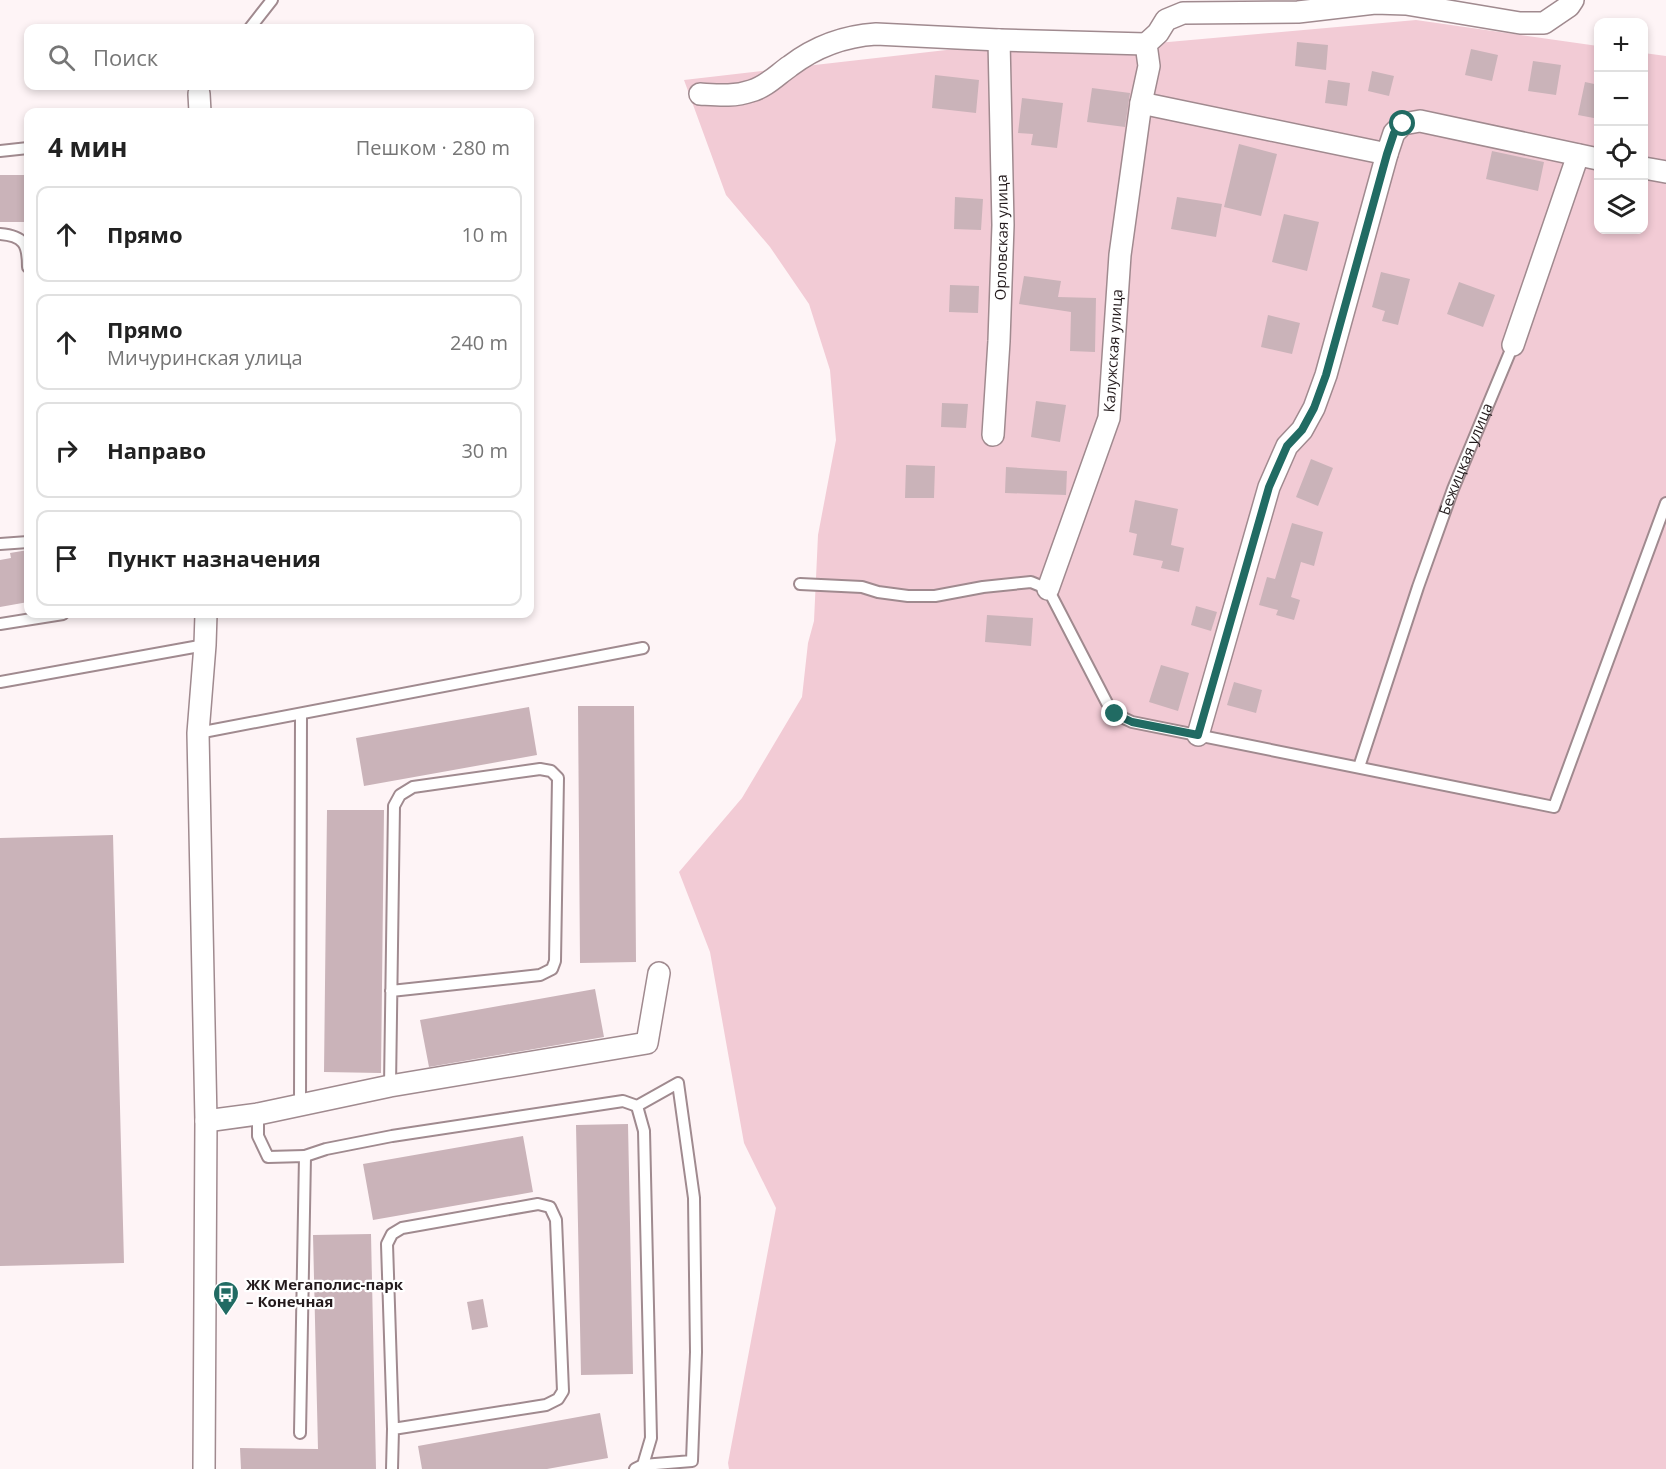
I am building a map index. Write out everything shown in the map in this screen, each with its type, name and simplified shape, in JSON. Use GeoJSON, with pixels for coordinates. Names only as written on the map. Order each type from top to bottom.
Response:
{"type":"FeatureCollection","features":[{"type":"Feature","properties":{"kind":"street"},"geometry":{"type":"LineString","coordinates":[[700,94],[731,95],[752,91],[768,84],[792,64],[814,51],[838,40],[858,35],[1146,44],[1158,33],[1166,20],[1183,13],[1298,12],[1375,3],[1406,4],[1520,23],[1544,23],[1569,6],[1573,0]]}},
{"type":"Feature","properties":{"kind":"street","name":"Орловская улица"},"geometry":{"type":"LineString","coordinates":[[993,435],[1003,225],[999,40]]}},
{"type":"Feature","properties":{"kind":"street","name":"Калужская улица"},"geometry":{"type":"LineString","coordinates":[[1048,589],[1108,418],[1120,255],[1141,103],[1149,66],[1146,44]]}},
{"type":"Feature","properties":{"kind":"street"},"geometry":{"type":"LineString","coordinates":[[1141,103],[1387,154]]}},
{"type":"Feature","properties":{"kind":"street"},"geometry":{"type":"LineString","coordinates":[[1198,735],[1269,487],[1287,446],[1302,430],[1314,408],[1326,375],[1394,133],[1403,124],[1420,121],[1588,157]]}},
{"type":"Feature","properties":{"kind":"street","name":"Бежицкая улица"},"geometry":{"type":"LineString","coordinates":[[1513,345],[1588,157]]}},
{"type":"Feature","properties":{"kind":"street"},"geometry":{"type":"LineString","coordinates":[[1648,169],[1666,172]]}},
{"type":"Feature","properties":{"kind":"street"},"geometry":{"type":"LineString","coordinates":[[204,1469],[206,1121],[198,733],[206,618]]}},
{"type":"Feature","properties":{"kind":"street"},"geometry":{"type":"LineString","coordinates":[[206,1121],[258,1114],[390,1086],[647,1043],[659,973]]}},
{"type":"Feature","properties":{"kind":"lane"},"geometry":{"type":"LineString","coordinates":[[253,24],[272,0]]}},
{"type":"Feature","properties":{"kind":"lane"},"geometry":{"type":"LineString","coordinates":[[0,151],[24,148]]}},
{"type":"Feature","properties":{"kind":"lane"},"geometry":{"type":"LineString","coordinates":[[0,234],[14,236],[24,245]]}},
{"type":"Feature","properties":{"kind":"lane","name":"Бежицкая улица"},"geometry":{"type":"LineString","coordinates":[[1359,767],[1425,565],[1453,489],[1513,345]]}},
{"type":"Feature","properties":{"kind":"lane"},"geometry":{"type":"LineString","coordinates":[[800,584],[862,587],[878,592],[908,596],[936,596],[982,587],[1031,582],[1048,589],[1107,703],[1115,714],[1132,722],[1554,807],[1666,503]]}},
{"type":"Feature","properties":{"kind":"lane"},"geometry":{"type":"LineString","coordinates":[[0,544],[24,542]]}},
{"type":"Feature","properties":{"kind":"lane"},"geometry":{"type":"LineString","coordinates":[[0,624],[38,618]]}},
{"type":"Feature","properties":{"kind":"lane"},"geometry":{"type":"LineString","coordinates":[[0,682],[205,645]]}},
{"type":"Feature","properties":{"kind":"lane"},"geometry":{"type":"LineString","coordinates":[[198,733],[644,648]]}},
{"type":"Feature","properties":{"kind":"lane"},"geometry":{"type":"LineString","coordinates":[[300,1106],[301,714]]}},
{"type":"Feature","properties":{"kind":"lane"},"geometry":{"type":"LineString","coordinates":[[390,1086],[391,991],[394,806],[400,795],[413,787],[540,769],[552,771],[558,778],[555,961],[552,969],[540,975],[391,991]]}},
{"type":"Feature","properties":{"kind":"lane"},"geometry":{"type":"LineString","coordinates":[[258,1114],[258,1136],[268,1157],[305,1156],[326,1149],[403,1134],[623,1101],[637,1106],[678,1083],[694,1198],[696,1352],[692,1461],[639,1467],[651,1438],[644,1131],[637,1106]]}},
{"type":"Feature","properties":{"kind":"lane"},"geometry":{"type":"LineString","coordinates":[[300,1433],[305,1156]]}},
{"type":"Feature","properties":{"kind":"lane"},"geometry":{"type":"LineString","coordinates":[[392,1469],[393,1430],[387,1244],[392,1234],[402,1228],[538,1204],[550,1207],[556,1220],[563,1391],[558,1399],[546,1405],[393,1430]]}},
{"type":"Feature","properties":{"kind":"shaded area"},"geometry":{"type":"Polygon","coordinates":[[[1416,20],[1594,45],[1594,234],[1648,234],[1648,54],[1666,56],[1666,1469],[729,1469],[728,1463],[776,1208],[744,1143],[710,952],[679,872],[742,798],[802,697],[808,643],[814,621],[818,535],[836,440],[830,370],[809,304],[770,247],[726,195],[684,80],[999,44],[1146,44],[1416,20]]]}},
{"type":"Feature","properties":{"kind":"building"},"geometry":{"type":"Polygon","coordinates":[[[1297,42],[1328,45],[1326,70],[1295,66],[1297,42]]]}},
{"type":"Feature","properties":{"kind":"building"},"geometry":{"type":"Polygon","coordinates":[[[1471,49],[1498,55],[1492,81],[1465,75],[1471,49]]]}},
{"type":"Feature","properties":{"kind":"building"},"geometry":{"type":"Polygon","coordinates":[[[1533,61],[1561,65],[1556,95],[1528,91],[1533,61]]]}},
{"type":"Feature","properties":{"kind":"building"},"geometry":{"type":"Polygon","coordinates":[[[1372,71],[1394,76],[1389,96],[1368,91],[1372,71]]]}},
{"type":"Feature","properties":{"kind":"building"},"geometry":{"type":"Polygon","coordinates":[[[935,75],[979,80],[976,113],[932,108],[935,75]]]}},
{"type":"Feature","properties":{"kind":"building"},"geometry":{"type":"Polygon","coordinates":[[[1328,80],[1350,83],[1347,106],[1325,103],[1328,80]]]}},
{"type":"Feature","properties":{"kind":"building"},"geometry":{"type":"Polygon","coordinates":[[[1585,82],[1594,84],[1594,118],[1578,115],[1585,82]]]}},
{"type":"Feature","properties":{"kind":"building"},"geometry":{"type":"Polygon","coordinates":[[[1092,88],[1130,93],[1125,127],[1087,122],[1092,88]]]}},
{"type":"Feature","properties":{"kind":"building"},"geometry":{"type":"Polygon","coordinates":[[[1022,98],[1063,103],[1057,148],[1031,145],[1033,134],[1018,133],[1022,98]]]}},
{"type":"Feature","properties":{"kind":"building"},"geometry":{"type":"Polygon","coordinates":[[[1239,144],[1277,154],[1261,216],[1224,207],[1239,144]]]}},
{"type":"Feature","properties":{"kind":"building"},"geometry":{"type":"Polygon","coordinates":[[[1492,151],[1544,162],[1538,191],[1486,179],[1492,151]]]}},
{"type":"Feature","properties":{"kind":"building"},"geometry":{"type":"Polygon","coordinates":[[[0,175],[24,175],[24,222],[0,222],[0,175]]]}},
{"type":"Feature","properties":{"kind":"building"},"geometry":{"type":"Polygon","coordinates":[[[955,197],[983,199],[981,230],[954,229],[955,197]]]}},
{"type":"Feature","properties":{"kind":"building"},"geometry":{"type":"Polygon","coordinates":[[[1177,197],[1222,204],[1216,237],[1171,229],[1177,197]]]}},
{"type":"Feature","properties":{"kind":"building"},"geometry":{"type":"Polygon","coordinates":[[[1284,214],[1319,222],[1307,271],[1272,262],[1284,214]]]}},
{"type":"Feature","properties":{"kind":"building"},"geometry":{"type":"Polygon","coordinates":[[[1381,272],[1410,279],[1398,325],[1382,321],[1385,311],[1372,307],[1381,272]]]}},
{"type":"Feature","properties":{"kind":"building"},"geometry":{"type":"Polygon","coordinates":[[[1024,276],[1061,281],[1058,297],[1096,298],[1095,352],[1070,351],[1071,312],[1019,304],[1024,276]]]}},
{"type":"Feature","properties":{"kind":"building"},"geometry":{"type":"Polygon","coordinates":[[[1459,282],[1495,295],[1483,327],[1447,314],[1459,282]]]}},
{"type":"Feature","properties":{"kind":"building"},"geometry":{"type":"Polygon","coordinates":[[[950,285],[979,286],[978,313],[949,312],[950,285]]]}},
{"type":"Feature","properties":{"kind":"building"},"geometry":{"type":"Polygon","coordinates":[[[1268,315],[1300,323],[1292,354],[1261,347],[1268,315]]]}},
{"type":"Feature","properties":{"kind":"building"},"geometry":{"type":"Polygon","coordinates":[[[1036,401],[1066,405],[1060,442],[1031,437],[1036,401]]]}},
{"type":"Feature","properties":{"kind":"building"},"geometry":{"type":"Polygon","coordinates":[[[942,403],[968,404],[966,428],[941,427],[942,403]]]}},
{"type":"Feature","properties":{"kind":"building"},"geometry":{"type":"Polygon","coordinates":[[[1311,459],[1333,468],[1318,506],[1296,497],[1311,459]]]}},
{"type":"Feature","properties":{"kind":"building"},"geometry":{"type":"Polygon","coordinates":[[[906,465],[935,466],[934,498],[905,498],[906,465]]]}},
{"type":"Feature","properties":{"kind":"building"},"geometry":{"type":"Polygon","coordinates":[[[1006,467],[1067,471],[1066,495],[1005,493],[1006,467]]]}},
{"type":"Feature","properties":{"kind":"building"},"geometry":{"type":"Polygon","coordinates":[[[1135,500],[1178,509],[1171,545],[1184,548],[1179,572],[1161,568],[1163,561],[1133,555],[1137,534],[1129,532],[1135,500]]]}},
{"type":"Feature","properties":{"kind":"building"},"geometry":{"type":"Polygon","coordinates":[[[1292,523],[1323,532],[1314,566],[1301,562],[1291,597],[1300,600],[1294,620],[1276,615],[1278,610],[1259,605],[1267,577],[1275,579],[1292,523]]]}},
{"type":"Feature","properties":{"kind":"building"},"geometry":{"type":"Polygon","coordinates":[[[24,551],[24,603],[0,607],[0,560],[11,558],[10,553],[24,551]]]}},
{"type":"Feature","properties":{"kind":"building"},"geometry":{"type":"Polygon","coordinates":[[[1196,606],[1217,612],[1211,631],[1191,625],[1196,606]]]}},
{"type":"Feature","properties":{"kind":"building"},"geometry":{"type":"Polygon","coordinates":[[[987,615],[1033,618],[1031,646],[985,642],[987,615]]]}},
{"type":"Feature","properties":{"kind":"building"},"geometry":{"type":"Polygon","coordinates":[[[1161,665],[1189,673],[1178,711],[1149,702],[1161,665]]]}},
{"type":"Feature","properties":{"kind":"building"},"geometry":{"type":"Polygon","coordinates":[[[1234,682],[1262,690],[1256,713],[1227,705],[1234,682]]]}},
{"type":"Feature","properties":{"kind":"building"},"geometry":{"type":"Polygon","coordinates":[[[578,706],[634,706],[636,962],[580,963],[578,706]]]}},
{"type":"Feature","properties":{"kind":"building"},"geometry":{"type":"Polygon","coordinates":[[[529,707],[537,755],[364,786],[356,738],[529,707]]]}},
{"type":"Feature","properties":{"kind":"building"},"geometry":{"type":"Polygon","coordinates":[[[327,810],[384,810],[381,1073],[324,1072],[327,810]]]}},
{"type":"Feature","properties":{"kind":"building"},"geometry":{"type":"Polygon","coordinates":[[[113,835],[124,1263],[0,1266],[0,838],[113,835]]]}},
{"type":"Feature","properties":{"kind":"building"},"geometry":{"type":"Polygon","coordinates":[[[595,989],[604,1037],[429,1067],[420,1020],[595,989]]]}},
{"type":"Feature","properties":{"kind":"building"},"geometry":{"type":"Polygon","coordinates":[[[628,1124],[633,1374],[581,1375],[576,1125],[628,1124]]]}},
{"type":"Feature","properties":{"kind":"building"},"geometry":{"type":"Polygon","coordinates":[[[523,1136],[533,1192],[373,1220],[363,1164],[523,1136]]]}},
{"type":"Feature","properties":{"kind":"building"},"geometry":{"type":"Polygon","coordinates":[[[371,1234],[376,1469],[241,1469],[240,1448],[318,1449],[313,1235],[371,1234]]]}},
{"type":"Feature","properties":{"kind":"building"},"geometry":{"type":"Polygon","coordinates":[[[483,1299],[488,1327],[472,1330],[467,1302],[483,1299]]]}},
{"type":"Feature","properties":{"kind":"building"},"geometry":{"type":"Polygon","coordinates":[[[600,1413],[608,1458],[547,1469],[422,1469],[418,1446],[600,1413]]]}},
{"type":"Feature","properties":{"kind":"place","name":"ЖК Мегаполис-парк – Конечная"},"geometry":{"type":"Point","coordinates":[226,1317]}},
{"type":"Feature","properties":{"kind":"route"},"geometry":{"type":"LineString","coordinates":[[1115,714],[1132,722],[1198,735],[1269,487],[1287,446],[1302,430],[1314,408],[1326,375],[1387,154],[1394,133],[1403,124]]}}]}
